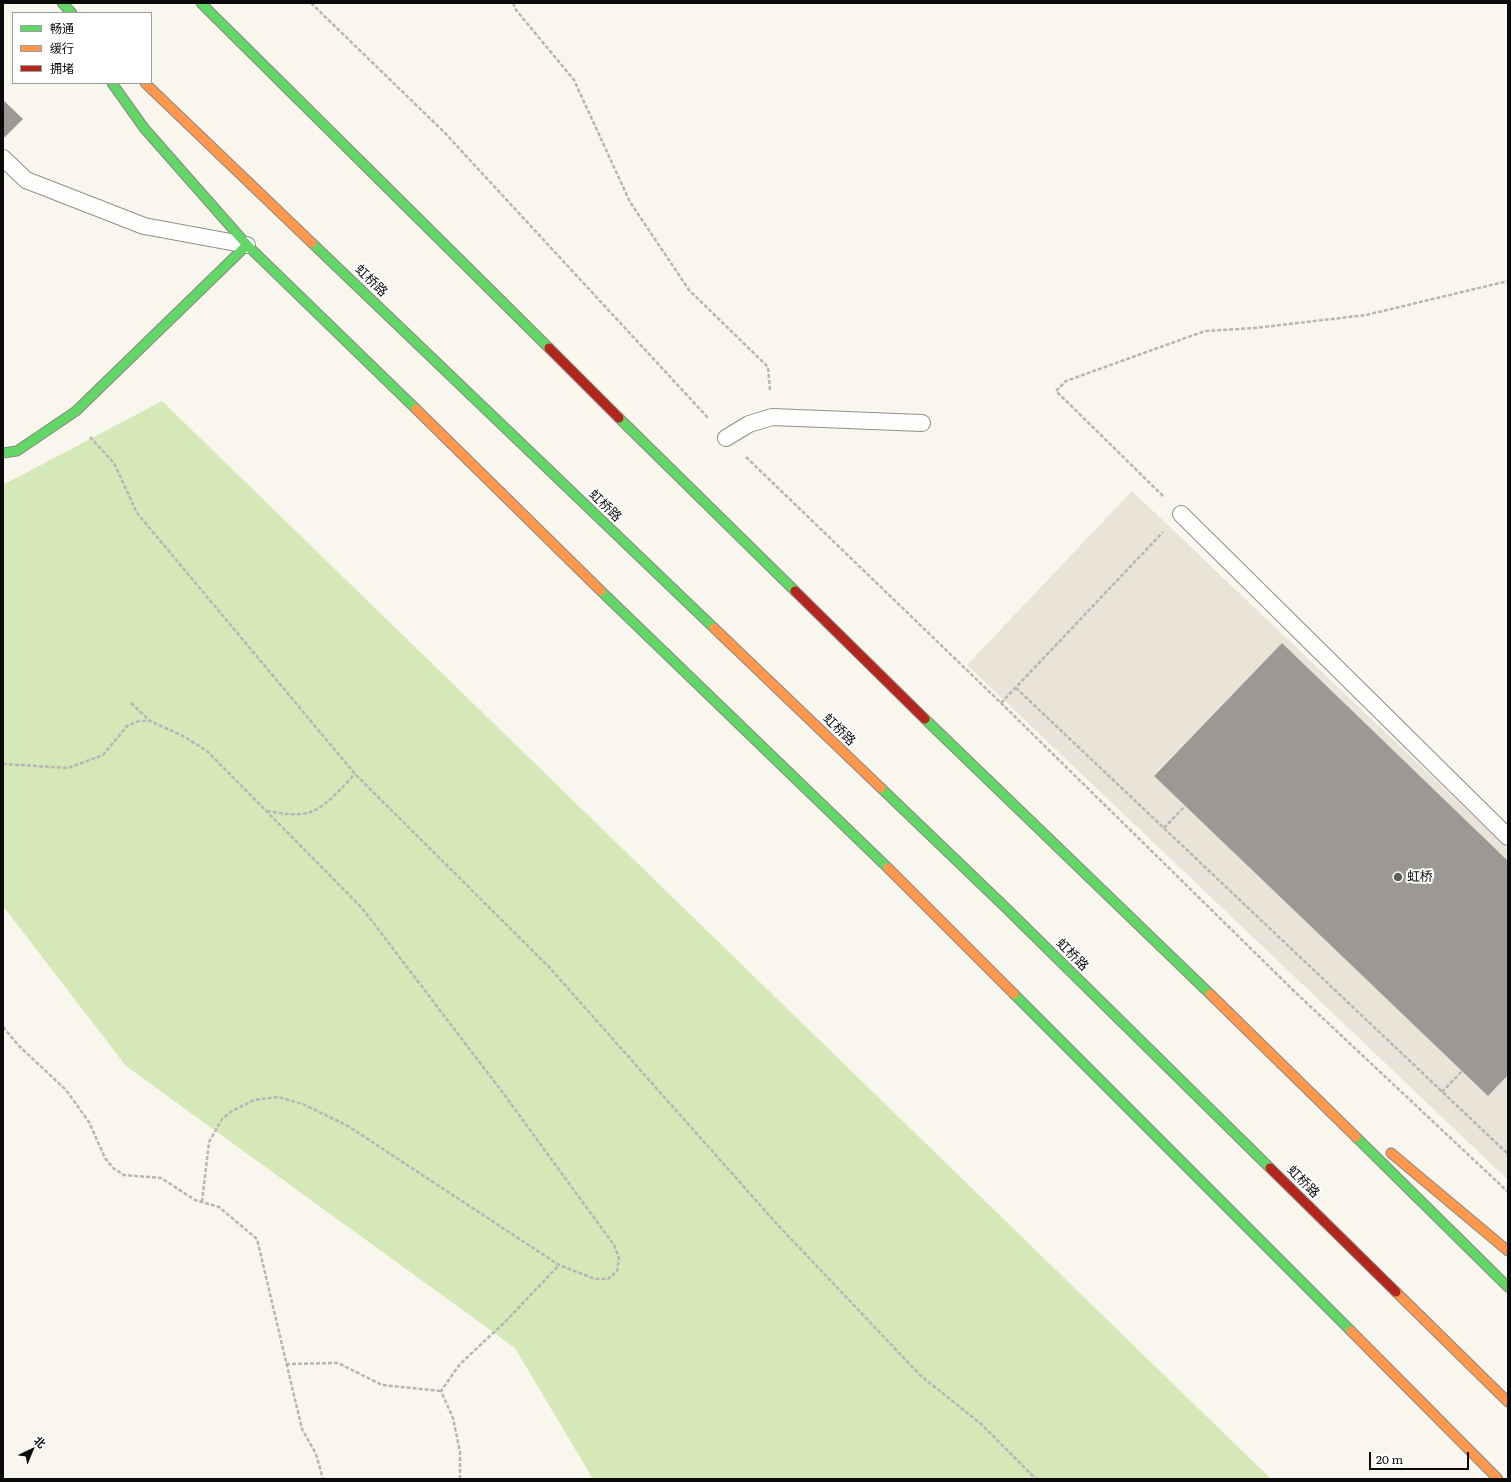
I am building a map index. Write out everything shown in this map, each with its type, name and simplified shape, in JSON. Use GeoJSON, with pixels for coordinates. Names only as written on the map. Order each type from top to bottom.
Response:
{"type":"FeatureCollection","features":[{"type":"Feature","properties":{"kind":"main road"},"geometry":{"type":"LineString","coordinates":[[55,3],[61,12]]}},
{"type":"Feature","properties":{"kind":"main road"},"geometry":{"type":"LineString","coordinates":[[62,3],[71,12]]}},
{"type":"Feature","properties":{"kind":"main road"},"geometry":{"type":"LineString","coordinates":[[201,3],[862,658],[1252,1035],[1508,1287]]}},
{"type":"Feature","properties":{"kind":"main road"},"geometry":{"type":"LineString","coordinates":[[113,84],[144,128],[247,245],[372,364],[551,542],[928,907],[1416,1395],[1498,1479]]}},
{"type":"Feature","properties":{"kind":"main road","name":"虹桥路"},"geometry":{"type":"LineString","coordinates":[[146,84],[1004,906],[1508,1402]]}},
{"type":"Feature","properties":{"kind":"main road"},"geometry":{"type":"LineString","coordinates":[[3,453],[17,451],[76,411],[247,245]]}},
{"type":"Feature","properties":{"kind":"main road"},"geometry":{"type":"LineString","coordinates":[[1252,1035],[1347,1116]]}},
{"type":"Feature","properties":{"kind":"main road"},"geometry":{"type":"LineString","coordinates":[[1383,1146],[1508,1251]]}},
{"type":"Feature","properties":{"kind":"main road"},"geometry":{"type":"LineString","coordinates":[[1416,1395],[1487,1479]]}},
{"type":"Feature","properties":{"kind":"lane"},"geometry":{"type":"LineString","coordinates":[[3,158],[26,180],[144,226],[247,245]]}},
{"type":"Feature","properties":{"kind":"lane"},"geometry":{"type":"LineString","coordinates":[[726,438],[749,424],[772,417],[922,423]]}},
{"type":"Feature","properties":{"kind":"lane"},"geometry":{"type":"LineString","coordinates":[[1181,514],[1508,837]]}},
{"type":"Feature","properties":{"kind":"path"},"geometry":{"type":"LineString","coordinates":[[311,3],[444,132],[726,438],[1001,703],[1289,987],[1508,1192]]}},
{"type":"Feature","properties":{"kind":"path"},"geometry":{"type":"LineString","coordinates":[[513,3],[516,10],[574,80],[630,202],[689,290],[768,367],[772,417]]}},
{"type":"Feature","properties":{"kind":"path"},"geometry":{"type":"LineString","coordinates":[[1001,703],[1181,514],[1056,391],[1066,381],[1205,331],[1254,328],[1366,315],[1508,281]]}},
{"type":"Feature","properties":{"kind":"path"},"geometry":{"type":"LineString","coordinates":[[69,416],[114,463],[137,513],[355,774],[549,967],[776,1223],[920,1375],[981,1424],[1036,1479]]}},
{"type":"Feature","properties":{"kind":"path"},"geometry":{"type":"LineString","coordinates":[[1016,688],[1508,1154]]}},
{"type":"Feature","properties":{"kind":"path"},"geometry":{"type":"LineString","coordinates":[[132,703],[150,721],[185,738],[207,751],[362,908],[503,1093],[614,1246],[619,1258],[617,1271],[608,1279],[595,1279],[559,1266],[348,1126],[303,1104],[278,1097],[254,1100],[232,1111],[222,1119],[209,1142],[202,1202]]}},
{"type":"Feature","properties":{"kind":"path"},"geometry":{"type":"LineString","coordinates":[[3,764],[68,768],[104,755],[127,726],[139,721],[150,721]]}},
{"type":"Feature","properties":{"kind":"path"},"geometry":{"type":"LineString","coordinates":[[267,812],[290,814],[308,813],[328,802],[355,774]]}},
{"type":"Feature","properties":{"kind":"path"},"geometry":{"type":"LineString","coordinates":[[1164,828],[1186,805]]}},
{"type":"Feature","properties":{"kind":"path"},"geometry":{"type":"LineString","coordinates":[[3,1027],[19,1046],[66,1090],[89,1122],[105,1158],[113,1168],[124,1174],[161,1178],[195,1200],[219,1206],[257,1239],[302,1430],[316,1454],[323,1479]]}},
{"type":"Feature","properties":{"kind":"path"},"geometry":{"type":"LineString","coordinates":[[1442,1092],[1462,1071]]}},
{"type":"Feature","properties":{"kind":"path"},"geometry":{"type":"LineString","coordinates":[[441,1392],[460,1364],[505,1322],[559,1266]]}},
{"type":"Feature","properties":{"kind":"path"},"geometry":{"type":"LineString","coordinates":[[286,1364],[338,1363],[382,1385],[441,1392]]}},
{"type":"Feature","properties":{"kind":"path"},"geometry":{"type":"LineString","coordinates":[[441,1392],[453,1418],[460,1452],[460,1479]]}},
{"type":"Feature","properties":{"kind":"green space"},"geometry":{"type":"Polygon","coordinates":[[[162,401],[1271,1479],[593,1479],[515,1348],[126,1066],[3,906],[3,485],[162,401]]]}},
{"type":"Feature","properties":{"kind":"shaded area"},"geometry":{"type":"Polygon","coordinates":[[[1132,491],[1508,849],[1508,861],[1282,643],[1154,775],[1488,1096],[1508,1075],[1508,1180],[967,665],[1132,491]]]}},
{"type":"Feature","properties":{"kind":"building"},"geometry":{"type":"Polygon","coordinates":[[[3,100],[23,119],[3,139],[3,100]]]}},
{"type":"Feature","properties":{"kind":"building"},"geometry":{"type":"Polygon","coordinates":[[[1282,643],[1508,861],[1508,1075],[1488,1096],[1154,776],[1282,643]]]}},
{"type":"Feature","properties":{"kind":"traffic: fast"},"geometry":{"type":"LineString","coordinates":[[62,3],[71,12]]}},
{"type":"Feature","properties":{"kind":"traffic: fast"},"geometry":{"type":"LineString","coordinates":[[201,3],[549,348]]}},
{"type":"Feature","properties":{"kind":"traffic: fast"},"geometry":{"type":"LineString","coordinates":[[113,84],[144,128],[247,245],[416,409]]}},
{"type":"Feature","properties":{"kind":"traffic: fast"},"geometry":{"type":"LineString","coordinates":[[312,243],[714,628]]}},
{"type":"Feature","properties":{"kind":"traffic: fast"},"geometry":{"type":"LineString","coordinates":[[3,453],[17,451],[76,411],[247,245]]}},
{"type":"Feature","properties":{"kind":"traffic: fast"},"geometry":{"type":"LineString","coordinates":[[619,418],[795,591]]}},
{"type":"Feature","properties":{"kind":"traffic: fast"},"geometry":{"type":"LineString","coordinates":[[601,591],[888,868]]}},
{"type":"Feature","properties":{"kind":"traffic: fast"},"geometry":{"type":"LineString","coordinates":[[925,719],[1210,994]]}},
{"type":"Feature","properties":{"kind":"traffic: fast"},"geometry":{"type":"LineString","coordinates":[[881,788],[1004,906],[1270,1168]]}},
{"type":"Feature","properties":{"kind":"traffic: fast"},"geometry":{"type":"LineString","coordinates":[[1014,994],[1351,1331]]}},
{"type":"Feature","properties":{"kind":"traffic: fast"},"geometry":{"type":"LineString","coordinates":[[1356,1137],[1508,1287]]}},
{"type":"Feature","properties":{"kind":"traffic: slow"},"geometry":{"type":"LineString","coordinates":[[146,84],[312,243]]}},
{"type":"Feature","properties":{"kind":"traffic: slow"},"geometry":{"type":"LineString","coordinates":[[416,409],[601,591]]}},
{"type":"Feature","properties":{"kind":"traffic: slow"},"geometry":{"type":"LineString","coordinates":[[714,628],[881,788]]}},
{"type":"Feature","properties":{"kind":"traffic: slow"},"geometry":{"type":"LineString","coordinates":[[888,868],[1014,994]]}},
{"type":"Feature","properties":{"kind":"traffic: slow"},"geometry":{"type":"LineString","coordinates":[[1210,994],[1356,1137]]}},
{"type":"Feature","properties":{"kind":"traffic: slow"},"geometry":{"type":"LineString","coordinates":[[1391,1153],[1508,1251]]}},
{"type":"Feature","properties":{"kind":"traffic: slow"},"geometry":{"type":"LineString","coordinates":[[1396,1292],[1508,1402]]}},
{"type":"Feature","properties":{"kind":"traffic: slow"},"geometry":{"type":"LineString","coordinates":[[1351,1331],[1498,1479]]}},
{"type":"Feature","properties":{"kind":"traffic: jam"},"geometry":{"type":"LineString","coordinates":[[549,348],[619,418]]}},
{"type":"Feature","properties":{"kind":"traffic: jam"},"geometry":{"type":"LineString","coordinates":[[795,591],[925,719]]}},
{"type":"Feature","properties":{"kind":"traffic: jam"},"geometry":{"type":"LineString","coordinates":[[1270,1168],[1396,1292]]}},
{"type":"Feature","properties":{"kind":"place","name":"虹桥"},"geometry":{"type":"Point","coordinates":[1398,877]}}]}
